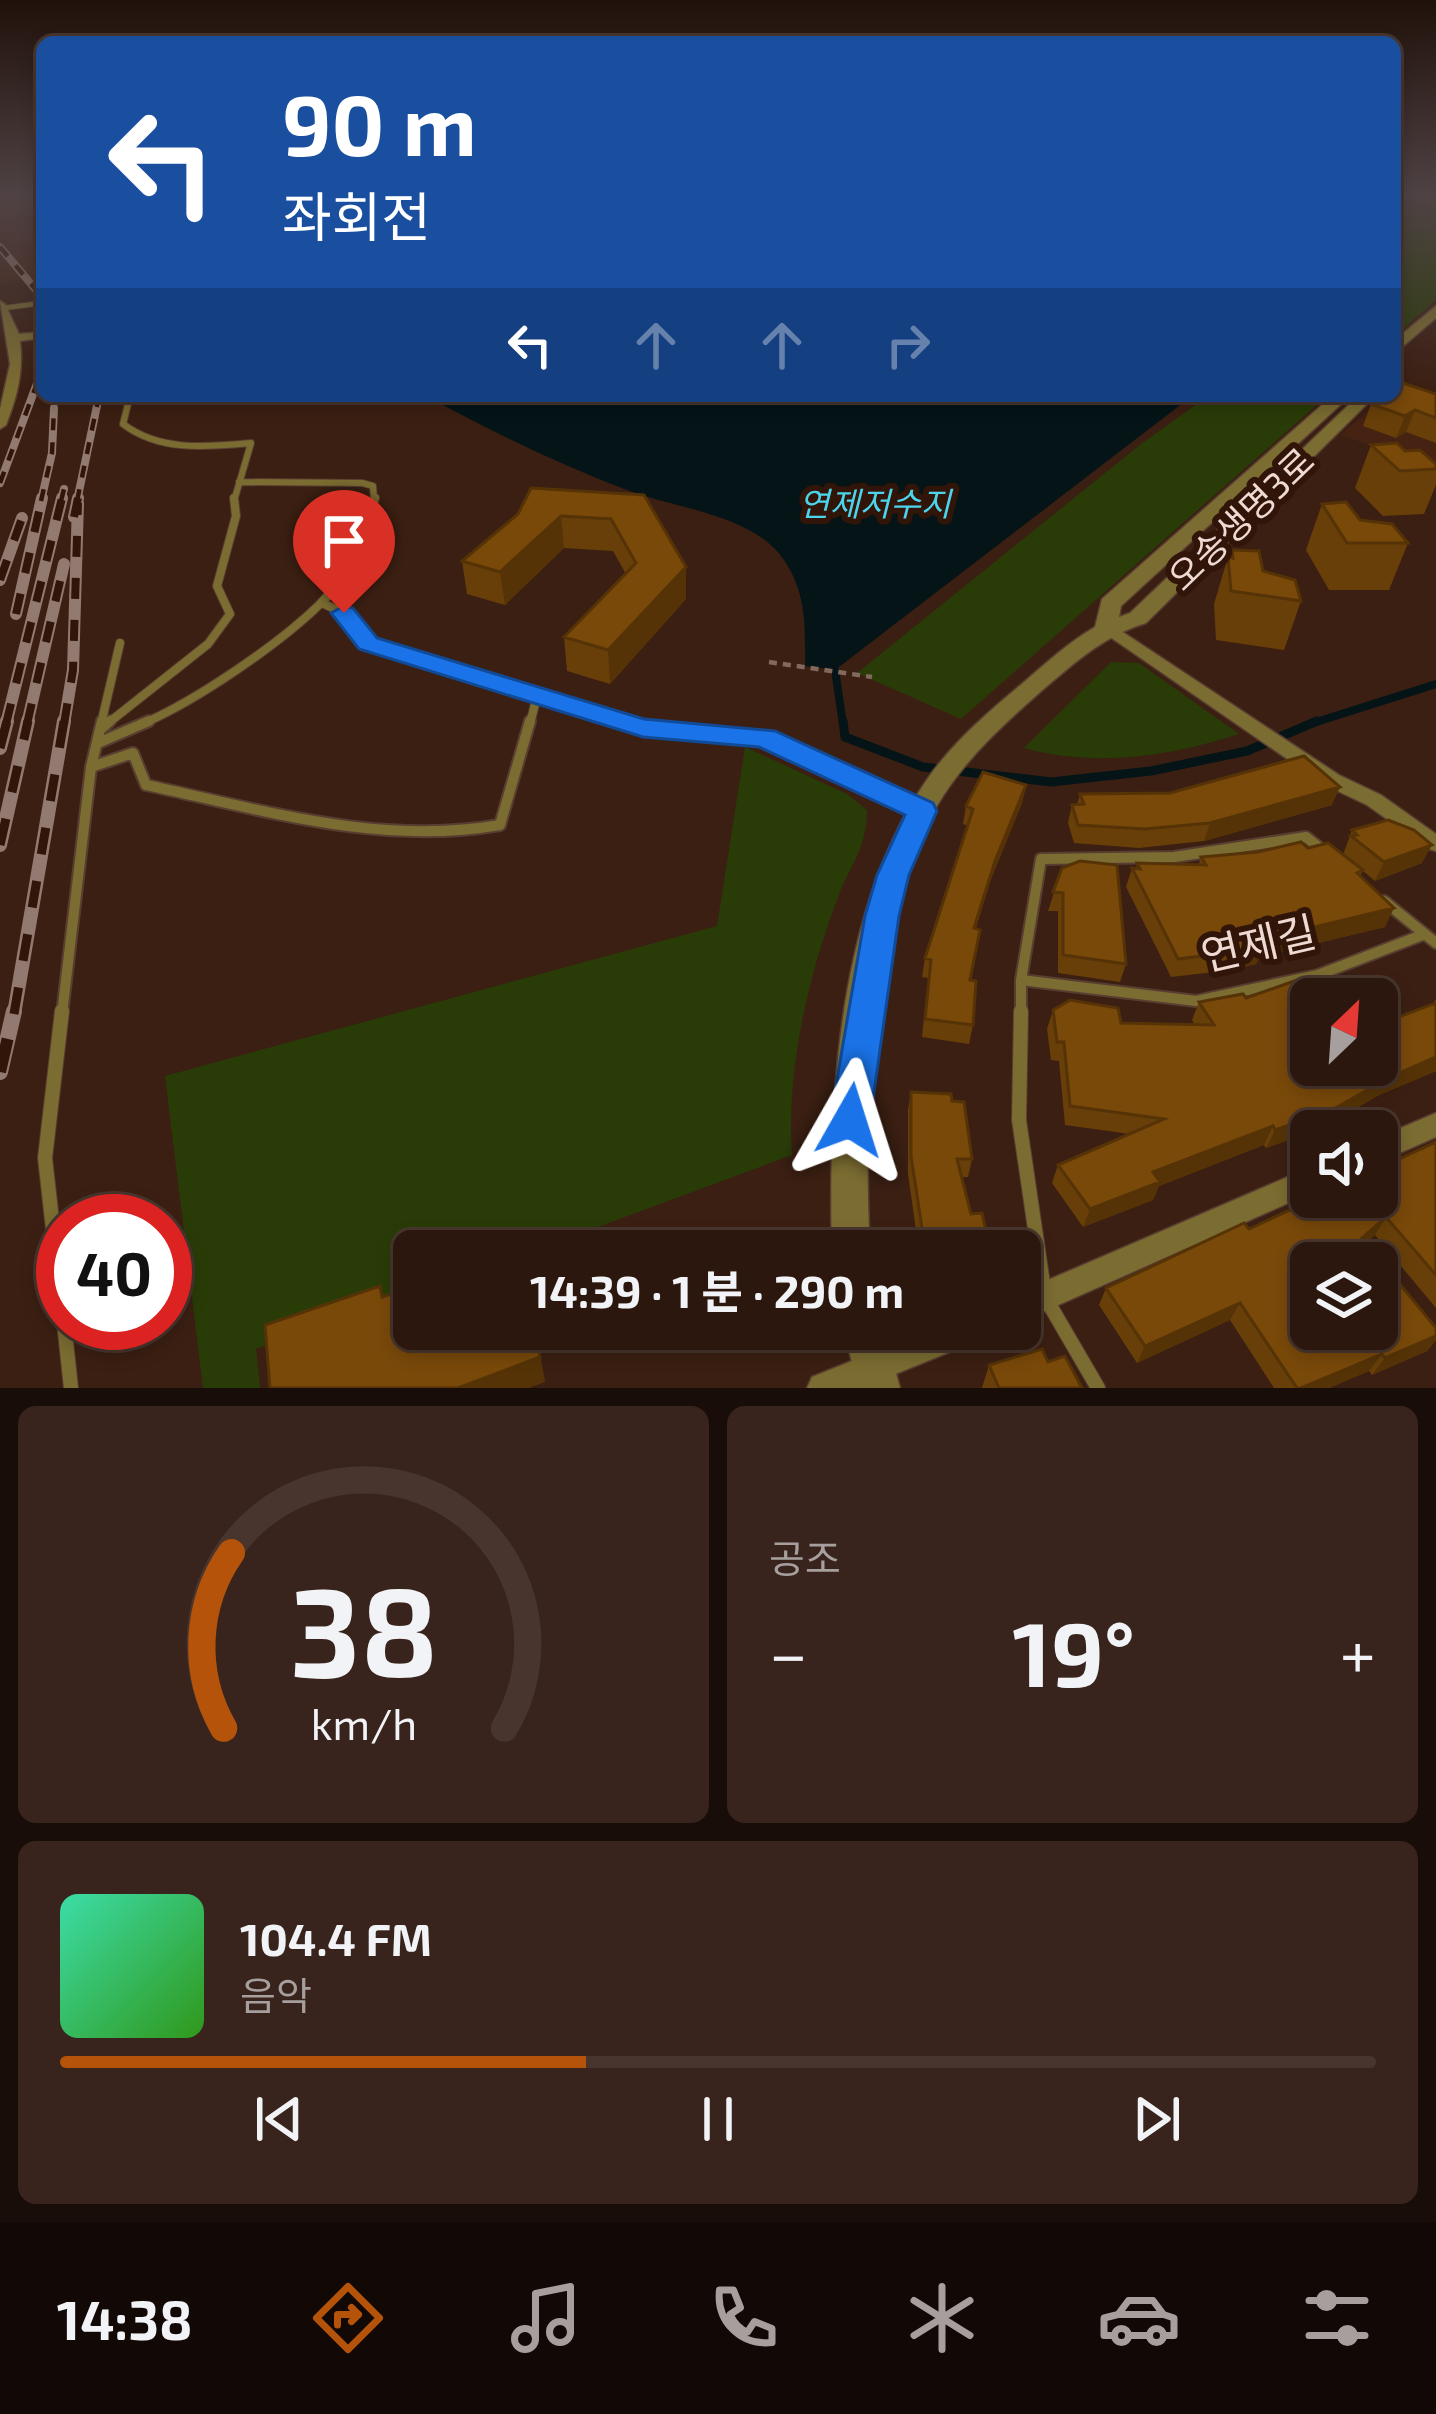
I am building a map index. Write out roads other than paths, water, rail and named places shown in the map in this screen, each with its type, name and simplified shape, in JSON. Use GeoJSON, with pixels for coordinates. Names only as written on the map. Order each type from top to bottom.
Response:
{"type":"FeatureCollection","features":[{"type":"Feature","properties":{"kind":"street"},"geometry":{"type":"LineString","coordinates":[[0,425],[17,361],[15,338],[2,306]]}},
{"type":"Feature","properties":{"kind":"street"},"geometry":{"type":"LineString","coordinates":[[1401,342],[1436,310]]}},
{"type":"Feature","properties":{"kind":"street"},"geometry":{"type":"LineString","coordinates":[[1401,364],[1436,332]]}},
{"type":"Feature","properties":{"kind":"street"},"geometry":{"type":"LineString","coordinates":[[15,338],[36,335]]}},
{"type":"Feature","properties":{"kind":"street","name":"오송생명3로"},"geometry":{"type":"LineString","coordinates":[[1106,626],[1110,604],[1335,402]]}},
{"type":"Feature","properties":{"kind":"street","name":"오송생명3로"},"geometry":{"type":"LineString","coordinates":[[925,804],[985,727],[1106,626],[1138,618],[1360,402]]}},
{"type":"Feature","properties":{"kind":"street"},"geometry":{"type":"LineString","coordinates":[[1106,626],[1226,710],[1333,780],[1374,800],[1436,844]]}},
{"type":"Feature","properties":{"kind":"street"},"geometry":{"type":"LineString","coordinates":[[850,1230],[845,1167],[867,990],[893,875],[925,804]]}},
{"type":"Feature","properties":{"kind":"street"},"geometry":{"type":"LineString","coordinates":[[1398,1142],[1436,1125]]}},
{"type":"Feature","properties":{"kind":"street"},"geometry":{"type":"LineString","coordinates":[[1041,1298],[1290,1189]]}},
{"type":"Feature","properties":{"kind":"street"},"geometry":{"type":"LineString","coordinates":[[823,1388],[875,1379],[929,1350]]}},
{"type":"Feature","properties":{"kind":"lane"},"geometry":{"type":"LineString","coordinates":[[2,306],[36,303]]}},
{"type":"Feature","properties":{"kind":"lane"},"geometry":{"type":"LineString","coordinates":[[102,728],[208,644],[230,614],[218,586],[250,443],[191,446],[136,435],[123,424],[128,402]]}},
{"type":"Feature","properties":{"kind":"lane"},"geometry":{"type":"LineString","coordinates":[[98,743],[183,707],[322,602],[366,531],[376,494],[373,486],[239,482]]}},
{"type":"Feature","properties":{"kind":"lane"},"geometry":{"type":"LineString","coordinates":[[322,602],[344,613],[368,644],[643,728],[764,738],[925,804]]}},
{"type":"Feature","properties":{"kind":"lane"},"geometry":{"type":"LineString","coordinates":[[49,1194],[45,1158],[91,766],[120,643]]}},
{"type":"Feature","properties":{"kind":"lane"},"geometry":{"type":"LineString","coordinates":[[91,766],[133,754],[146,785],[358,827],[466,834],[500,825],[537,696]]}},
{"type":"Feature","properties":{"kind":"lane"},"geometry":{"type":"LineString","coordinates":[[1027,1230],[1019,1120],[1021,980],[1041,859],[1159,862],[1306,837],[1340,865]]}},
{"type":"Feature","properties":{"kind":"lane"},"geometry":{"type":"LineString","coordinates":[[1374,892],[1430,939]]}},
{"type":"Feature","properties":{"kind":"lane","name":"연제길"},"geometry":{"type":"LineString","coordinates":[[1021,980],[1196,1001],[1318,975],[1430,939]]}},
{"type":"Feature","properties":{"kind":"lane"},"geometry":{"type":"LineString","coordinates":[[1041,1314],[1098,1388]]}},
{"type":"Feature","properties":{"kind":"lane"},"geometry":{"type":"LineString","coordinates":[[67,1350],[71,1388]]}},
{"type":"Feature","properties":{"kind":"water","name":"연제저수지"},"geometry":{"type":"Polygon","coordinates":[[[438,402],[1184,402],[835,670],[805,666],[803,612],[792,573],[753,532],[601,480],[438,402]]]}},
{"type":"Feature","properties":{"kind":"waterway"},"geometry":{"type":"LineString","coordinates":[[835,670],[843,724]]}},
{"type":"Feature","properties":{"kind":"waterway"},"geometry":{"type":"LineString","coordinates":[[1310,724],[1436,684]]}},
{"type":"Feature","properties":{"kind":"waterway"},"geometry":{"type":"LineString","coordinates":[[843,721],[845,737],[923,767],[1051,782],[1151,771],[1247,751],[1310,724]]}},
{"type":"Feature","properties":{"kind":"waterway"},"geometry":{"type":"LineString","coordinates":[[1310,724],[1317,721]]}},
{"type":"Feature","properties":{"kind":"railway"},"geometry":{"type":"LineString","coordinates":[[12,261],[36,290]]}},
{"type":"Feature","properties":{"kind":"railway"},"geometry":{"type":"LineString","coordinates":[[0,483],[36,386]]}},
{"type":"Feature","properties":{"kind":"railway"},"geometry":{"type":"LineString","coordinates":[[77,501],[98,402]]}},
{"type":"Feature","properties":{"kind":"railway"},"geometry":{"type":"LineString","coordinates":[[41,501],[52,453],[54,408]]}},
{"type":"Feature","properties":{"kind":"railway"},"geometry":{"type":"LineString","coordinates":[[61,501],[64,489]]}},
{"type":"Feature","properties":{"kind":"railway"},"geometry":{"type":"LineString","coordinates":[[16,614],[42,498]]}},
{"type":"Feature","properties":{"kind":"railway"},"geometry":{"type":"LineString","coordinates":[[6,724],[62,498]]}},
{"type":"Feature","properties":{"kind":"railway"},"geometry":{"type":"LineString","coordinates":[[74,517],[78,498]]}},
{"type":"Feature","properties":{"kind":"railway"},"geometry":{"type":"LineString","coordinates":[[64,724],[73,670],[78,503]]}},
{"type":"Feature","properties":{"kind":"railway"},"geometry":{"type":"LineString","coordinates":[[0,580],[22,518]]}},
{"type":"Feature","properties":{"kind":"railway"},"geometry":{"type":"LineString","coordinates":[[27,724],[64,564]]}},
{"type":"Feature","properties":{"kind":"railway"},"geometry":{"type":"LineString","coordinates":[[0,748],[7,721]]}},
{"type":"Feature","properties":{"kind":"railway"},"geometry":{"type":"LineString","coordinates":[[0,845],[28,721]]}},
{"type":"Feature","properties":{"kind":"railway"},"geometry":{"type":"LineString","coordinates":[[14,1014],[64,721]]}},
{"type":"Feature","properties":{"kind":"railway"},"geometry":{"type":"LineString","coordinates":[[0,1072],[14,1011]]}}]}
